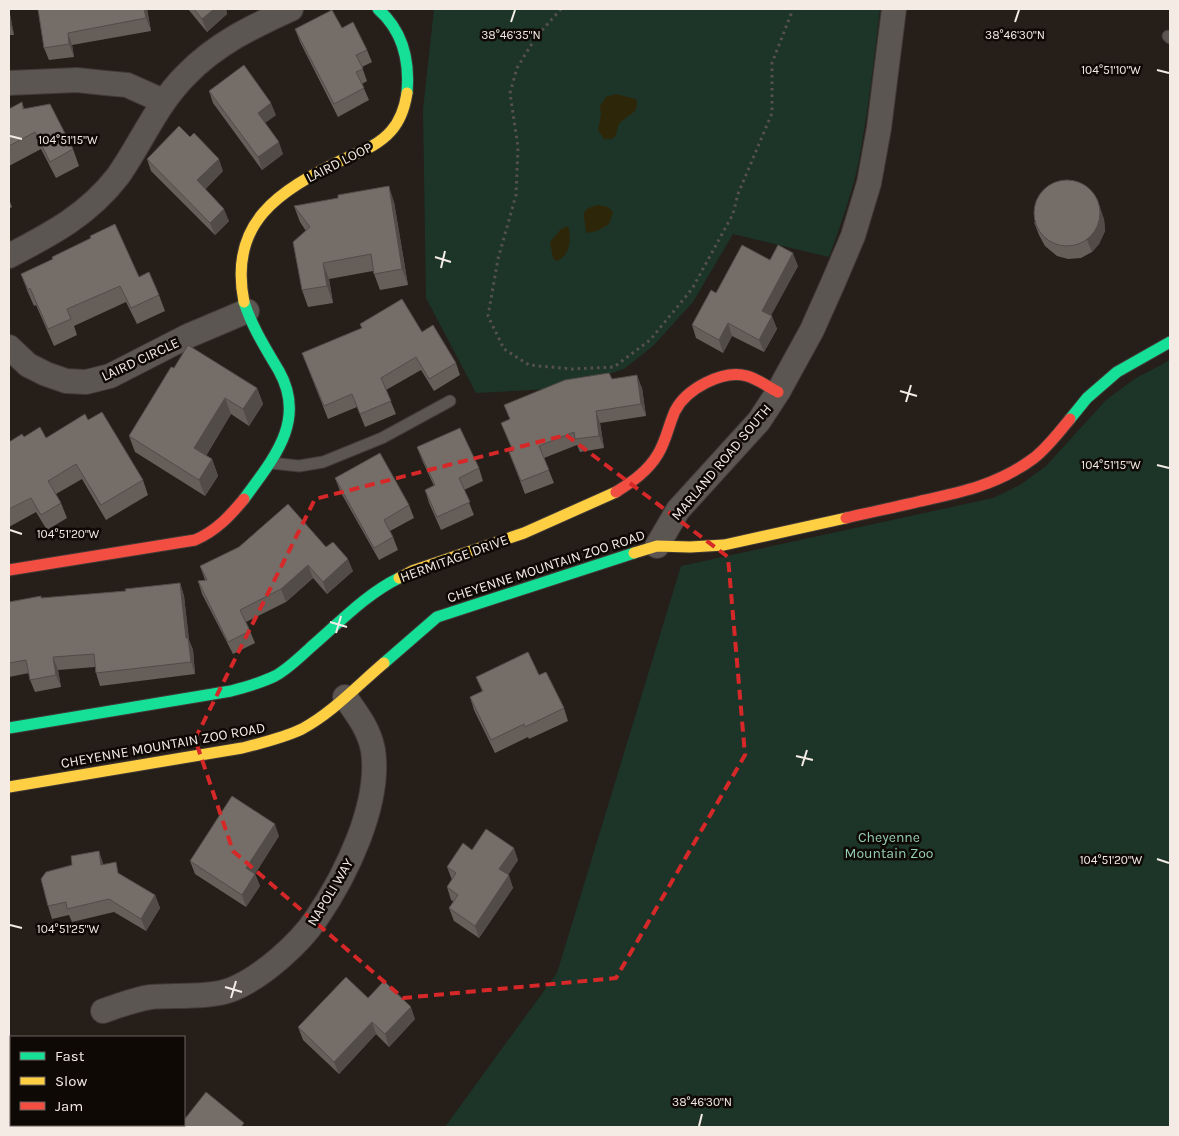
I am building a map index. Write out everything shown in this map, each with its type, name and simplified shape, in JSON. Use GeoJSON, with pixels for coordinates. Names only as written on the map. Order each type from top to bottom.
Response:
{"type":"FeatureCollection","features":[{"type":"Feature","properties":{"kind":"street"},"geometry":{"type":"LineString","coordinates":[[9,256],[68,224],[87,210],[102,195],[119,175],[163,101],[186,75],[211,52],[238,34],[292,9]]}},
{"type":"Feature","properties":{"kind":"street","name":"LAIRD LOOP"},"geometry":{"type":"LineString","coordinates":[[246,311],[241,277],[242,252],[249,233],[275,199],[293,185],[386,136],[398,120],[406,95],[408,80],[407,58],[401,37],[388,17],[378,9]]}},
{"type":"Feature","properties":{"kind":"street","name":"MARLAND ROAD SOUTH"},"geometry":{"type":"LineString","coordinates":[[657,546],[678,510],[759,421],[778,392],[812,330],[853,236],[869,183],[879,128],[894,9]]}},
{"type":"Feature","properties":{"kind":"street"},"geometry":{"type":"LineString","coordinates":[[9,83],[77,80],[127,85],[163,101]]}},
{"type":"Feature","properties":{"kind":"street"},"geometry":{"type":"LineString","coordinates":[[9,570],[195,540],[215,530],[230,517],[271,463],[284,440],[290,420],[290,404],[286,386],[246,311]]}},
{"type":"Feature","properties":{"kind":"street","name":"LAIRD CIRCLE"},"geometry":{"type":"LineString","coordinates":[[9,347],[28,365],[46,374],[66,381],[86,382],[110,376],[188,336],[246,311]]}},
{"type":"Feature","properties":{"kind":"street","name":"CHEYENNE MOUNTAIN ZOO ROAD"},"geometry":{"type":"LineString","coordinates":[[9,787],[178,760],[273,740],[301,729],[322,716],[437,617],[657,546],[724,545],[968,491],[988,484],[1014,471],[1035,457],[1057,435],[1087,398],[1117,372],[1170,342]]}},
{"type":"Feature","properties":{"kind":"street","name":"HERMITAGE DRIVE"},"geometry":{"type":"LineString","coordinates":[[9,728],[231,691],[275,676],[296,661],[366,599],[388,583],[412,571],[524,533],[607,497],[632,482],[646,470],[659,453],[676,409],[691,392],[709,381],[728,375],[747,376],[778,392]]}},
{"type":"Feature","properties":{"kind":"street","name":"NAPOLI WAY"},"geometry":{"type":"LineString","coordinates":[[103,1011],[148,998],[207,994],[232,990],[270,968],[316,920],[354,851],[367,816],[373,781],[373,752],[369,734],[345,697]]}},
{"type":"Feature","properties":{"kind":"lane"},"geometry":{"type":"LineString","coordinates":[[271,463],[299,466],[323,462],[382,438],[450,401]]}},
{"type":"Feature","properties":{"kind":"path"},"geometry":{"type":"LineString","coordinates":[[561,9],[532,45],[518,68],[510,93],[518,147],[516,195],[498,259],[488,316],[504,349],[529,365],[572,369],[614,367],[650,340],[692,289],[733,214],[738,194],[772,113],[772,63],[793,9]]}},
{"type":"Feature","properties":{"kind":"highlighted area"},"geometry":{"type":"Polygon","coordinates":[[[566,435],[728,557],[745,755],[616,978],[403,998],[233,851],[195,739],[315,499],[566,435]]]}},
{"type":"Feature","properties":{"kind":"green space"},"geometry":{"type":"Polygon","coordinates":[[[434,9],[880,9],[868,106],[858,165],[849,200],[829,257],[733,234],[693,302],[653,346],[624,369],[567,388],[476,393],[426,298],[423,109],[434,9]]]}},
{"type":"Feature","properties":{"kind":"green space","name":"Cheyenne Mountain Zoo"},"geometry":{"type":"Polygon","coordinates":[[[1170,360],[1170,1127],[445,1127],[557,973],[681,566],[993,498],[1020,485],[1046,466],[1106,400],[1136,378],[1170,360]]]}},
{"type":"Feature","properties":{"kind":"sand"},"geometry":{"type":"Polygon","coordinates":[[[616,94],[636,99],[637,107],[634,112],[619,124],[613,138],[604,139],[598,130],[601,115],[600,106],[606,97],[616,94]]]}},
{"type":"Feature","properties":{"kind":"sand"},"geometry":{"type":"Polygon","coordinates":[[[599,205],[608,207],[613,212],[609,224],[597,231],[588,233],[586,232],[585,211],[599,205]]]}},
{"type":"Feature","properties":{"kind":"sand"},"geometry":{"type":"Polygon","coordinates":[[[568,226],[569,246],[564,256],[556,261],[553,258],[550,242],[561,229],[568,226]]]}},
{"type":"Feature","properties":{"kind":"building"},"geometry":{"type":"Polygon","coordinates":[[[38,9],[144,9],[146,18],[68,33],[69,44],[44,48],[38,9]]]}},
{"type":"Feature","properties":{"kind":"building"},"geometry":{"type":"Polygon","coordinates":[[[194,9],[214,9],[202,19],[194,9]]]}},
{"type":"Feature","properties":{"kind":"building"},"geometry":{"type":"Polygon","coordinates":[[[332,10],[342,28],[353,22],[367,50],[356,55],[363,69],[356,72],[364,88],[334,104],[295,29],[332,10]]]}},
{"type":"Feature","properties":{"kind":"building"},"geometry":{"type":"Polygon","coordinates":[[[244,65],[271,103],[258,113],[279,142],[258,157],[209,91],[244,65]]]}},
{"type":"Feature","properties":{"kind":"building"},"geometry":{"type":"Polygon","coordinates":[[[22,102],[23,109],[50,104],[73,149],[50,162],[35,132],[9,146],[9,109],[22,102]]]}},
{"type":"Feature","properties":{"kind":"building"},"geometry":{"type":"Polygon","coordinates":[[[179,126],[190,137],[194,133],[219,159],[197,180],[224,209],[210,223],[147,159],[179,126]]]}},
{"type":"Feature","properties":{"kind":"building"},"geometry":{"type":"Polygon","coordinates":[[[1060,180],[1074,180],[1086,185],[1095,194],[1100,206],[1098,226],[1091,237],[1074,246],[1060,246],[1048,241],[1039,232],[1034,220],[1034,206],[1039,194],[1048,185],[1060,180]]]}},
{"type":"Feature","properties":{"kind":"building"},"geometry":{"type":"Polygon","coordinates":[[[389,186],[402,269],[374,274],[371,254],[323,263],[327,286],[302,290],[293,242],[310,227],[294,206],[338,198],[338,195],[389,186]]]}},
{"type":"Feature","properties":{"kind":"building"},"geometry":{"type":"Polygon","coordinates":[[[115,224],[139,277],[149,272],[159,295],[131,308],[120,286],[67,309],[71,319],[48,329],[30,288],[28,290],[21,274],[53,259],[52,257],[115,224]]]}},
{"type":"Feature","properties":{"kind":"building"},"geometry":{"type":"Polygon","coordinates":[[[742,245],[770,260],[778,245],[793,253],[762,311],[772,316],[759,340],[728,323],[719,340],[692,325],[711,290],[716,293],[742,245]]]}},
{"type":"Feature","properties":{"kind":"building"},"geometry":{"type":"Polygon","coordinates":[[[402,299],[422,332],[433,325],[456,363],[429,379],[416,357],[381,378],[391,401],[360,414],[352,394],[324,406],[302,353],[362,328],[360,324],[402,299]]]}},
{"type":"Feature","properties":{"kind":"building"},"geometry":{"type":"Polygon","coordinates":[[[188,345],[257,388],[243,409],[225,398],[194,448],[212,459],[199,480],[129,436],[171,367],[174,368],[188,345]]]}},
{"type":"Feature","properties":{"kind":"building"},"geometry":{"type":"Polygon","coordinates":[[[609,373],[612,379],[637,375],[641,404],[596,411],[599,436],[575,439],[574,432],[539,446],[549,470],[521,481],[509,452],[513,451],[501,423],[510,419],[504,405],[565,380],[609,373]]]}},
{"type":"Feature","properties":{"kind":"building"},"geometry":{"type":"Polygon","coordinates":[[[102,412],[143,480],[101,505],[76,464],[48,481],[61,503],[41,515],[31,498],[9,509],[9,442],[22,434],[24,437],[40,427],[46,438],[85,414],[88,420],[102,412]]]}},
{"type":"Feature","properties":{"kind":"building"},"geometry":{"type":"Polygon","coordinates":[[[460,428],[479,468],[459,478],[470,502],[437,517],[425,490],[435,485],[417,447],[460,428]]]}},
{"type":"Feature","properties":{"kind":"building"},"geometry":{"type":"Polygon","coordinates":[[[380,453],[409,505],[384,520],[393,537],[374,548],[335,478],[380,453]]]}},
{"type":"Feature","properties":{"kind":"building"},"geometry":{"type":"Polygon","coordinates":[[[288,504],[326,547],[333,542],[348,559],[323,582],[308,565],[281,589],[240,610],[250,631],[228,642],[198,581],[207,580],[200,566],[239,547],[288,504]]]}},
{"type":"Feature","properties":{"kind":"building"},"geometry":{"type":"Polygon","coordinates":[[[180,583],[186,638],[188,638],[191,662],[96,673],[94,654],[53,657],[56,675],[30,680],[26,660],[9,663],[9,602],[41,596],[41,598],[126,591],[125,589],[180,583]]]}},
{"type":"Feature","properties":{"kind":"building"},"geometry":{"type":"Polygon","coordinates":[[[528,652],[539,675],[546,672],[564,708],[525,727],[524,724],[491,740],[470,697],[483,691],[476,677],[528,652]]]}},
{"type":"Feature","properties":{"kind":"building"},"geometry":{"type":"Polygon","coordinates":[[[232,796],[275,824],[246,868],[255,874],[242,895],[190,861],[232,796]]]}},
{"type":"Feature","properties":{"kind":"building"},"geometry":{"type":"Polygon","coordinates":[[[486,829],[514,848],[499,869],[509,875],[475,926],[449,908],[458,895],[447,887],[456,873],[447,867],[463,843],[472,850],[486,829]]]}},
{"type":"Feature","properties":{"kind":"building"},"geometry":{"type":"Polygon","coordinates":[[[99,851],[101,865],[116,862],[118,873],[155,895],[141,919],[109,899],[67,909],[66,902],[48,906],[41,879],[46,872],[72,865],[71,856],[99,851]]]}},
{"type":"Feature","properties":{"kind":"building"},"geometry":{"type":"Polygon","coordinates":[[[346,977],[368,998],[384,981],[411,1007],[385,1034],[372,1022],[334,1062],[298,1027],[346,977]]]}},
{"type":"Feature","properties":{"kind":"building"},"geometry":{"type":"Polygon","coordinates":[[[206,1092],[244,1123],[241,1127],[178,1127],[185,1126],[185,1119],[206,1092]]]}},
{"type":"Feature","properties":{"kind":"building"},"geometry":{"type":"Polygon","coordinates":[[[90,1126],[90,1127],[19,1127],[90,1126]]]}},
{"type":"Feature","properties":{"kind":"traffic: fast"},"geometry":{"type":"LineString","coordinates":[[378,9],[393,27],[403,47],[407,69],[407,93]]}},
{"type":"Feature","properties":{"kind":"traffic: fast"},"geometry":{"type":"LineString","coordinates":[[244,302],[255,329],[287,389],[289,406],[288,423],[283,439],[266,469],[244,499]]}},
{"type":"Feature","properties":{"kind":"traffic: fast"},"geometry":{"type":"LineString","coordinates":[[1070,419],[1087,398],[1117,372],[1170,342]]}},
{"type":"Feature","properties":{"kind":"traffic: fast"},"geometry":{"type":"LineString","coordinates":[[384,663],[437,617],[634,553]]}},
{"type":"Feature","properties":{"kind":"traffic: fast"},"geometry":{"type":"LineString","coordinates":[[9,728],[231,691],[264,681],[289,666],[375,592],[399,578]]}},
{"type":"Feature","properties":{"kind":"traffic: slow"},"geometry":{"type":"LineString","coordinates":[[244,302],[241,274],[244,250],[251,230],[263,213],[279,197],[298,184],[380,141],[394,127],[403,108],[407,93]]}},
{"type":"Feature","properties":{"kind":"traffic: slow"},"geometry":{"type":"LineString","coordinates":[[399,578],[412,571],[524,533],[616,492]]}},
{"type":"Feature","properties":{"kind":"traffic: slow"},"geometry":{"type":"LineString","coordinates":[[634,553],[657,546],[724,545],[846,518]]}},
{"type":"Feature","properties":{"kind":"traffic: slow"},"geometry":{"type":"LineString","coordinates":[[9,787],[242,748],[280,738],[302,729],[324,715],[384,663]]}},
{"type":"Feature","properties":{"kind":"traffic: jam"},"geometry":{"type":"LineString","coordinates":[[616,492],[639,476],[654,460],[663,444],[675,411],[680,403],[696,388],[717,378],[737,375],[751,377],[778,392]]}},
{"type":"Feature","properties":{"kind":"traffic: jam"},"geometry":{"type":"LineString","coordinates":[[846,518],[951,494],[994,481],[1034,458],[1049,444],[1070,419]]}},
{"type":"Feature","properties":{"kind":"traffic: jam"},"geometry":{"type":"LineString","coordinates":[[9,570],[195,540],[210,532],[222,522],[244,499]]}}]}
